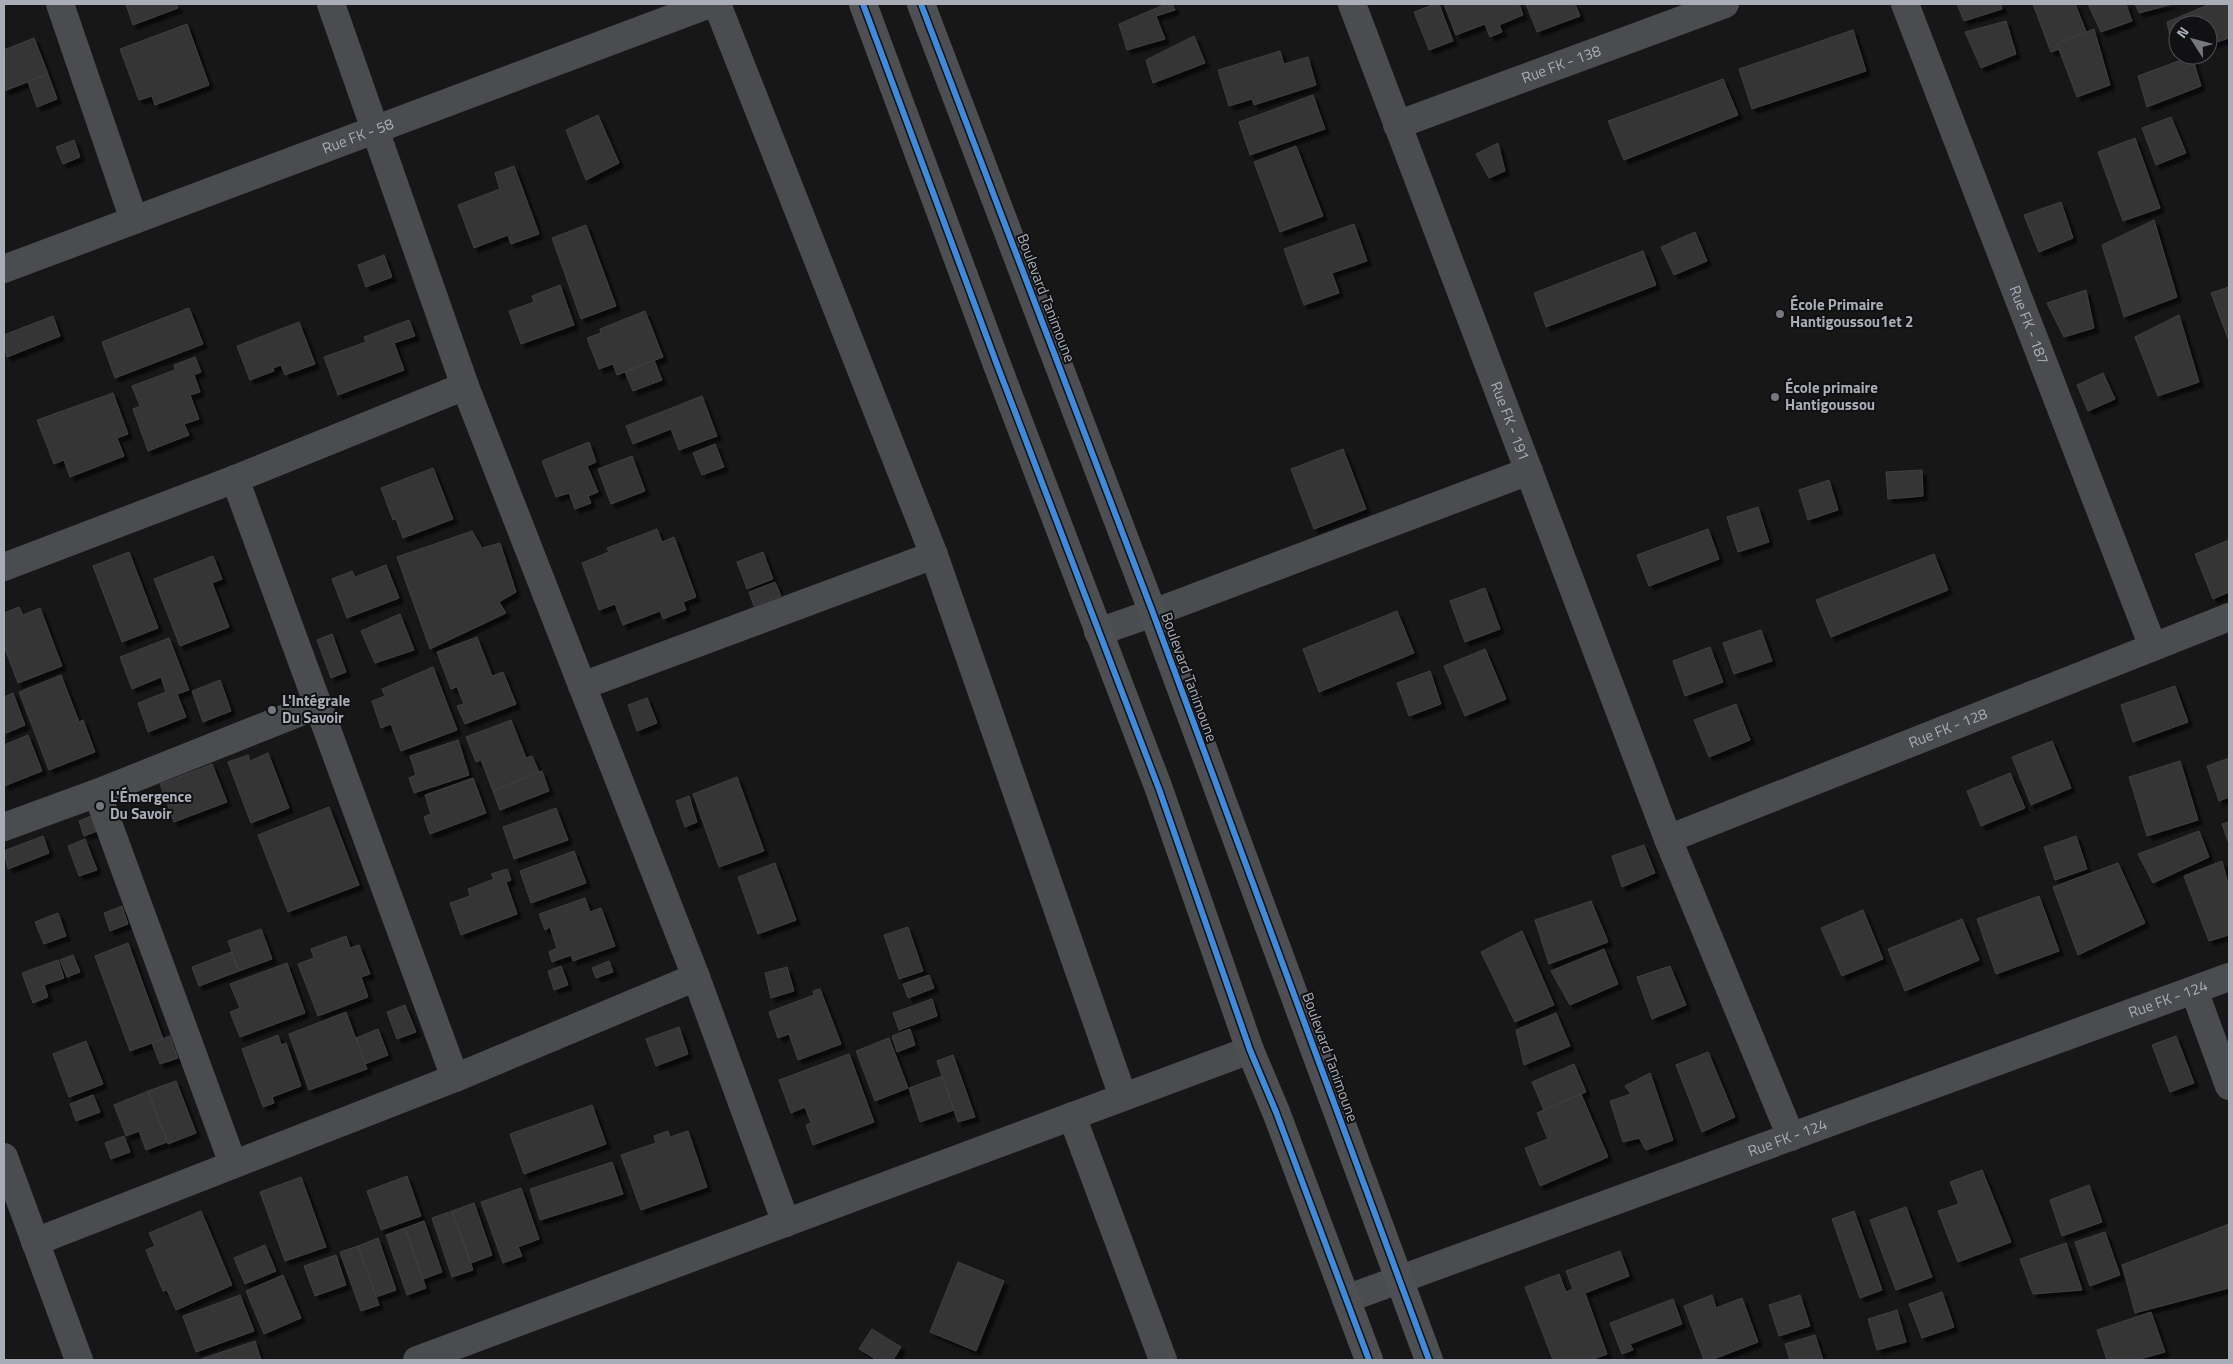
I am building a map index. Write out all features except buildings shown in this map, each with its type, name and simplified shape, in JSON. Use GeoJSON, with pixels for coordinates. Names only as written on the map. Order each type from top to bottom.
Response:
{"type":"FeatureCollection","features":[{"type":"Feature","properties":{"kind":"main road"},"geometry":{"type":"LineString","coordinates":[[863,4],[999,370],[1159,789],[1250,1050],[1276,1112],[1369,1360]]}},
{"type":"Feature","properties":{"kind":"main road","name":"Boulevard Tanimoune"},"geometry":{"type":"LineString","coordinates":[[921,4],[1153,613],[1429,1360]]}},
{"type":"Feature","properties":{"kind":"street"},"geometry":{"type":"LineString","coordinates":[[60,4],[134,220]]}},
{"type":"Feature","properties":{"kind":"street"},"geometry":{"type":"LineString","coordinates":[[331,4],[466,386],[696,977],[786,1223]]}},
{"type":"Feature","properties":{"kind":"street","name":"Rue FK - 58"},"geometry":{"type":"LineString","coordinates":[[4,269],[710,4]]}},
{"type":"Feature","properties":{"kind":"street"},"geometry":{"type":"LineString","coordinates":[[717,4],[934,555],[1123,1097]]}},
{"type":"Feature","properties":{"kind":"street","name":"Rue FK - 191"},"geometry":{"type":"LineString","coordinates":[[1352,4],[1668,839],[1791,1137]]}},
{"type":"Feature","properties":{"kind":"street","name":"Rue FK - 138"},"geometry":{"type":"LineString","coordinates":[[1397,125],[1725,4]]}},
{"type":"Feature","properties":{"kind":"street","name":"Rue FK - 187"},"geometry":{"type":"LineString","coordinates":[[1905,4],[2153,647]]}},
{"type":"Feature","properties":{"kind":"street"},"geometry":{"type":"LineString","coordinates":[[4,567],[236,479],[466,386]]}},
{"type":"Feature","properties":{"kind":"street"},"geometry":{"type":"LineString","coordinates":[[1098,632],[1529,472]]}},
{"type":"Feature","properties":{"kind":"street"},"geometry":{"type":"LineString","coordinates":[[236,479],[455,1078]]}},
{"type":"Feature","properties":{"kind":"street"},"geometry":{"type":"LineString","coordinates":[[582,686],[934,555]]}},
{"type":"Feature","properties":{"kind":"street","name":"Rue FK - 128"},"geometry":{"type":"LineString","coordinates":[[1668,839],[2229,617]]}},
{"type":"Feature","properties":{"kind":"street"},"geometry":{"type":"LineString","coordinates":[[4,827],[97,794],[318,705]]}},
{"type":"Feature","properties":{"kind":"street"},"geometry":{"type":"LineString","coordinates":[[97,794],[233,1164]]}},
{"type":"Feature","properties":{"kind":"street"},"geometry":{"type":"LineString","coordinates":[[35,1242],[455,1078],[696,977]]}},
{"type":"Feature","properties":{"kind":"street","name":"Rue FK - 124"},"geometry":{"type":"LineString","coordinates":[[1346,1299],[2229,977]]}},
{"type":"Feature","properties":{"kind":"street"},"geometry":{"type":"LineString","coordinates":[[2194,990],[2229,1086]]}},
{"type":"Feature","properties":{"kind":"street"},"geometry":{"type":"LineString","coordinates":[[417,1360],[1250,1050]]}},
{"type":"Feature","properties":{"kind":"street"},"geometry":{"type":"LineString","coordinates":[[1072,1116],[1163,1360]]}},
{"type":"Feature","properties":{"kind":"street"},"geometry":{"type":"LineString","coordinates":[[4,1157],[79,1360]]}},
{"type":"Feature","properties":{"kind":"cycle path"},"geometry":{"type":"LineString","coordinates":[[863,4],[999,370],[1159,789],[1250,1050],[1276,1112],[1369,1360]]}},
{"type":"Feature","properties":{"kind":"cycle path"},"geometry":{"type":"LineString","coordinates":[[921,4],[1153,613],[1429,1360]]}},
{"type":"Feature","properties":{"kind":"place","name":"École Primaire Hantigoussou1et 2"},"geometry":{"type":"Point","coordinates":[1780,314]}},
{"type":"Feature","properties":{"kind":"place","name":"École primaire Hantigoussou"},"geometry":{"type":"Point","coordinates":[1775,397]}},
{"type":"Feature","properties":{"kind":"place","name":"L'Intégrale Du Savoir"},"geometry":{"type":"Point","coordinates":[272,710]}},
{"type":"Feature","properties":{"kind":"place","name":"L'Émergence Du Savoir"},"geometry":{"type":"Point","coordinates":[100,806]}}]}
